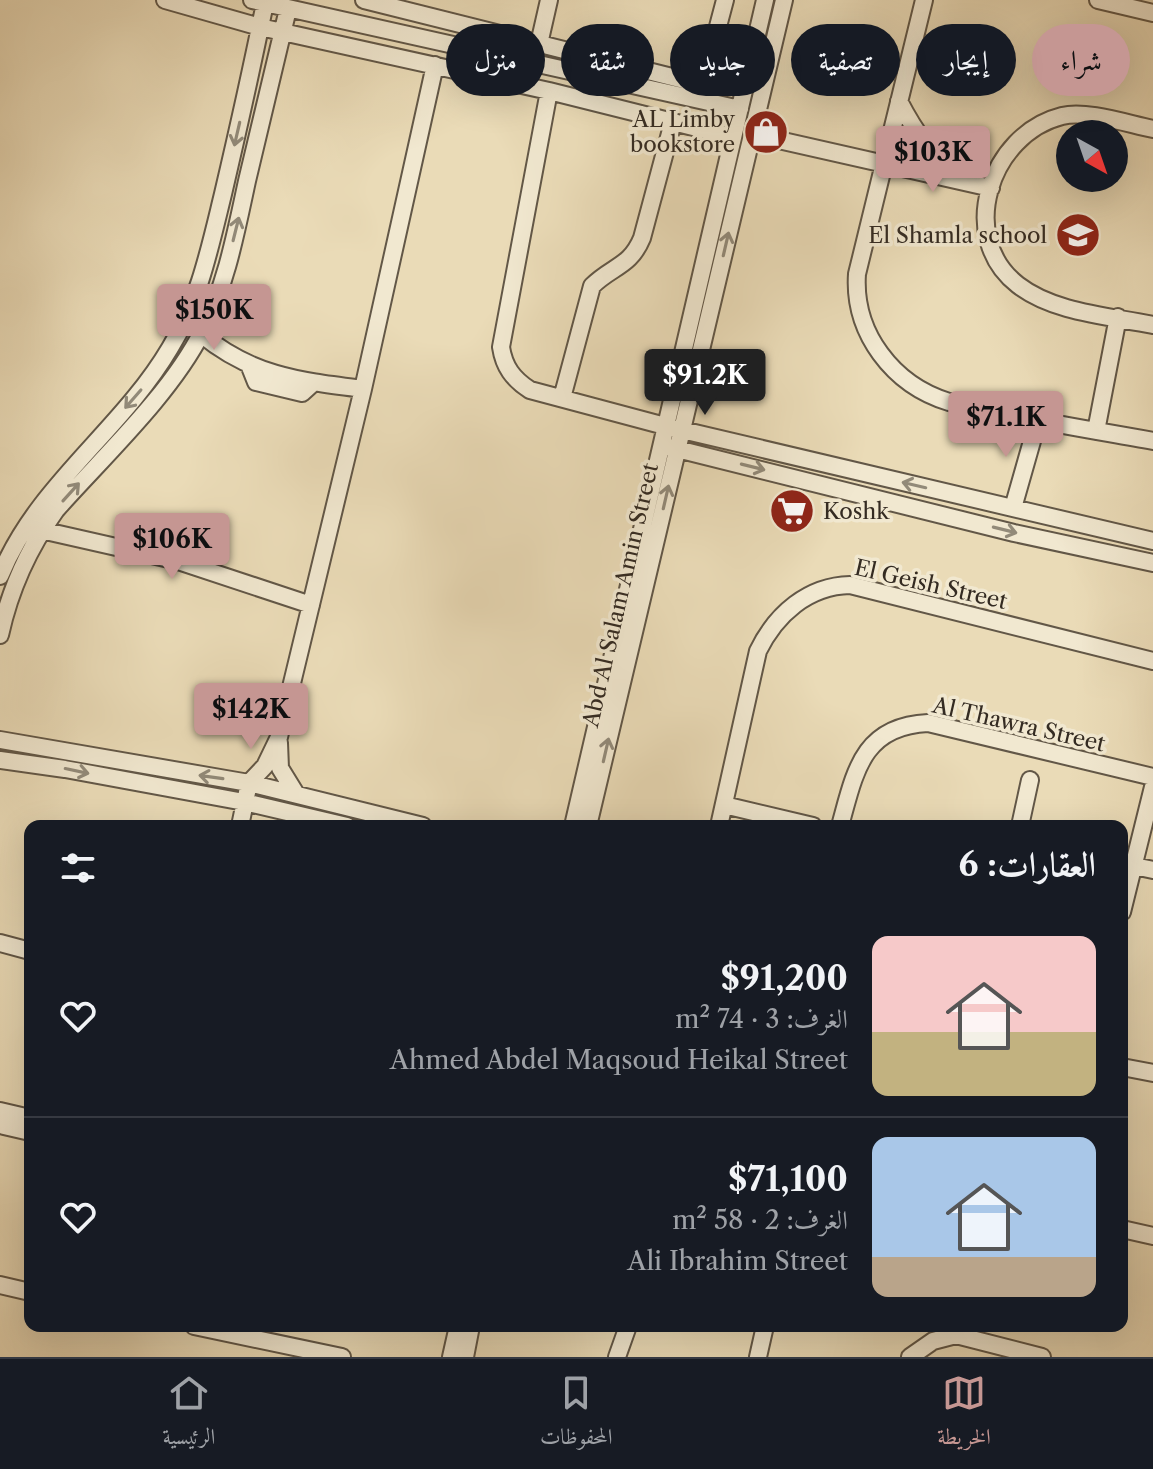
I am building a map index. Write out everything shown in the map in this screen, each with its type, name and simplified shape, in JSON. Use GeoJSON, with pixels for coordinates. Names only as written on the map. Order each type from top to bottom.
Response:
{"type":"FeatureCollection","features":[{"type":"Feature","properties":{"kind":"street"},"geometry":{"type":"LineString","coordinates":[[165,0],[260,27],[549,91],[733,137]]}},
{"type":"Feature","properties":{"kind":"street"},"geometry":{"type":"LineString","coordinates":[[364,0],[459,24]]}},
{"type":"Feature","properties":{"kind":"street"},"geometry":{"type":"LineString","coordinates":[[544,24],[549,0]]}},
{"type":"Feature","properties":{"kind":"street"},"geometry":{"type":"LineString","coordinates":[[545,45],[693,81],[706,72],[725,0]]}},
{"type":"Feature","properties":{"kind":"street","name":"Abd Al Salam Amin Street"},"geometry":{"type":"LineString","coordinates":[[674,428],[733,137],[765,0]]}},
{"type":"Feature","properties":{"kind":"street","name":"Abd Al Salam Amin Street"},"geometry":{"type":"LineString","coordinates":[[575,820],[784,0]]}},
{"type":"Feature","properties":{"kind":"street"},"geometry":{"type":"LineString","coordinates":[[924,0],[857,274],[858,304],[869,337],[896,372],[931,395],[950,402],[1153,441]]}},
{"type":"Feature","properties":{"kind":"street"},"geometry":{"type":"LineString","coordinates":[[1098,0],[1153,13]]}},
{"type":"Feature","properties":{"kind":"street"},"geometry":{"type":"LineString","coordinates":[[0,576],[27,522],[150,378],[186,320],[199,287],[217,218],[260,27],[258,2],[740,109]]}},
{"type":"Feature","properties":{"kind":"street"},"geometry":{"type":"LineString","coordinates":[[0,635],[8,599],[41,530],[163,390],[201,334],[218,296],[236,229],[288,9]]}},
{"type":"Feature","properties":{"kind":"street"},"geometry":{"type":"LineString","coordinates":[[241,820],[249,783],[271,757],[279,737],[363,389],[435,65]]}},
{"type":"Feature","properties":{"kind":"street"},"geometry":{"type":"LineString","coordinates":[[549,91],[501,347],[507,368],[521,384],[530,390],[674,428],[1153,541]]}},
{"type":"Feature","properties":{"kind":"street"},"geometry":{"type":"LineString","coordinates":[[899,101],[932,152],[966,182]]}},
{"type":"Feature","properties":{"kind":"street"},"geometry":{"type":"LineString","coordinates":[[1153,129],[1077,114],[1044,121],[1010,147],[999,165],[991,188],[987,227],[991,248],[1001,267],[1015,284],[1033,296],[1063,306],[1153,325]]}},
{"type":"Feature","properties":{"kind":"street"},"geometry":{"type":"LineString","coordinates":[[562,398],[592,286],[601,277],[626,264],[642,238],[673,122]]}},
{"type":"Feature","properties":{"kind":"street"},"geometry":{"type":"LineString","coordinates":[[752,134],[991,188]]}},
{"type":"Feature","properties":{"kind":"street"},"geometry":{"type":"LineString","coordinates":[[1096,431],[1118,317]]}},
{"type":"Feature","properties":{"kind":"street"},"geometry":{"type":"LineString","coordinates":[[201,334],[224,353],[250,367],[313,383],[363,389]]}},
{"type":"Feature","properties":{"kind":"street"},"geometry":{"type":"LineString","coordinates":[[1013,508],[1038,420]]}},
{"type":"Feature","properties":{"kind":"street"},"geometry":{"type":"LineString","coordinates":[[669,447],[1014,533],[1153,563]]}},
{"type":"Feature","properties":{"kind":"street","name":"Abd Al Salam Amin Street"},"geometry":{"type":"LineString","coordinates":[[589,820],[669,447]]}},
{"type":"Feature","properties":{"kind":"street"},"geometry":{"type":"LineString","coordinates":[[41,530],[178,561],[311,605]]}},
{"type":"Feature","properties":{"kind":"street","name":"El Geish Street"},"geometry":{"type":"LineString","coordinates":[[720,820],[760,646],[788,609],[832,585],[850,585],[1153,661]]}},
{"type":"Feature","properties":{"kind":"street","name":"Al Thawra Street"},"geometry":{"type":"LineString","coordinates":[[842,820],[853,779],[869,747],[897,729],[913,724],[928,723],[1153,777]]}},
{"type":"Feature","properties":{"kind":"street"},"geometry":{"type":"LineString","coordinates":[[279,737],[280,768],[296,794]]}},
{"type":"Feature","properties":{"kind":"street"},"geometry":{"type":"LineString","coordinates":[[0,740],[249,783],[399,820]]}},
{"type":"Feature","properties":{"kind":"street"},"geometry":{"type":"LineString","coordinates":[[0,760],[244,802],[315,820]]}},
{"type":"Feature","properties":{"kind":"street"},"geometry":{"type":"LineString","coordinates":[[1021,820],[1030,780]]}},
{"type":"Feature","properties":{"kind":"street"},"geometry":{"type":"LineString","coordinates":[[1128,887],[1153,787]]}},
{"type":"Feature","properties":{"kind":"street"},"geometry":{"type":"LineString","coordinates":[[724,805],[788,820]]}},
{"type":"Feature","properties":{"kind":"street"},"geometry":{"type":"LineString","coordinates":[[1134,866],[1153,870]]}},
{"type":"Feature","properties":{"kind":"street"},"geometry":{"type":"LineString","coordinates":[[0,943],[24,949]]}},
{"type":"Feature","properties":{"kind":"street"},"geometry":{"type":"LineString","coordinates":[[1128,1068],[1153,1073]]}},
{"type":"Feature","properties":{"kind":"street"},"geometry":{"type":"LineString","coordinates":[[24,1117],[0,1112],[4,1126],[24,1131]]}},
{"type":"Feature","properties":{"kind":"street"},"geometry":{"type":"LineString","coordinates":[[1128,1230],[1153,1235]]}},
{"type":"Feature","properties":{"kind":"street"},"geometry":{"type":"LineString","coordinates":[[0,1285],[24,1291]]}},
{"type":"Feature","properties":{"kind":"street"},"geometry":{"type":"LineString","coordinates":[[252,1332],[342,1357]]}},
{"type":"Feature","properties":{"kind":"street"},"geometry":{"type":"LineString","coordinates":[[451,1357],[457,1332]]}},
{"type":"Feature","properties":{"kind":"street"},"geometry":{"type":"LineString","coordinates":[[465,1357],[470,1332]]}},
{"type":"Feature","properties":{"kind":"street"},"geometry":{"type":"LineString","coordinates":[[617,1357],[626,1332]]}},
{"type":"Feature","properties":{"kind":"street"},"geometry":{"type":"LineString","coordinates":[[758,1357],[764,1332]]}},
{"type":"Feature","properties":{"kind":"street"},"geometry":{"type":"LineString","coordinates":[[910,1357],[933,1341],[956,1335],[1042,1357]]}},
{"type":"Feature","properties":{"kind":"place","name":"AL Limby bookstore"},"geometry":{"type":"Point","coordinates":[766,132]}},
{"type":"Feature","properties":{"kind":"place","name":"El Shamla school"},"geometry":{"type":"Point","coordinates":[1078,235]}},
{"type":"Feature","properties":{"kind":"place","name":"Koshk"},"geometry":{"type":"Point","coordinates":[792,511]}}]}
